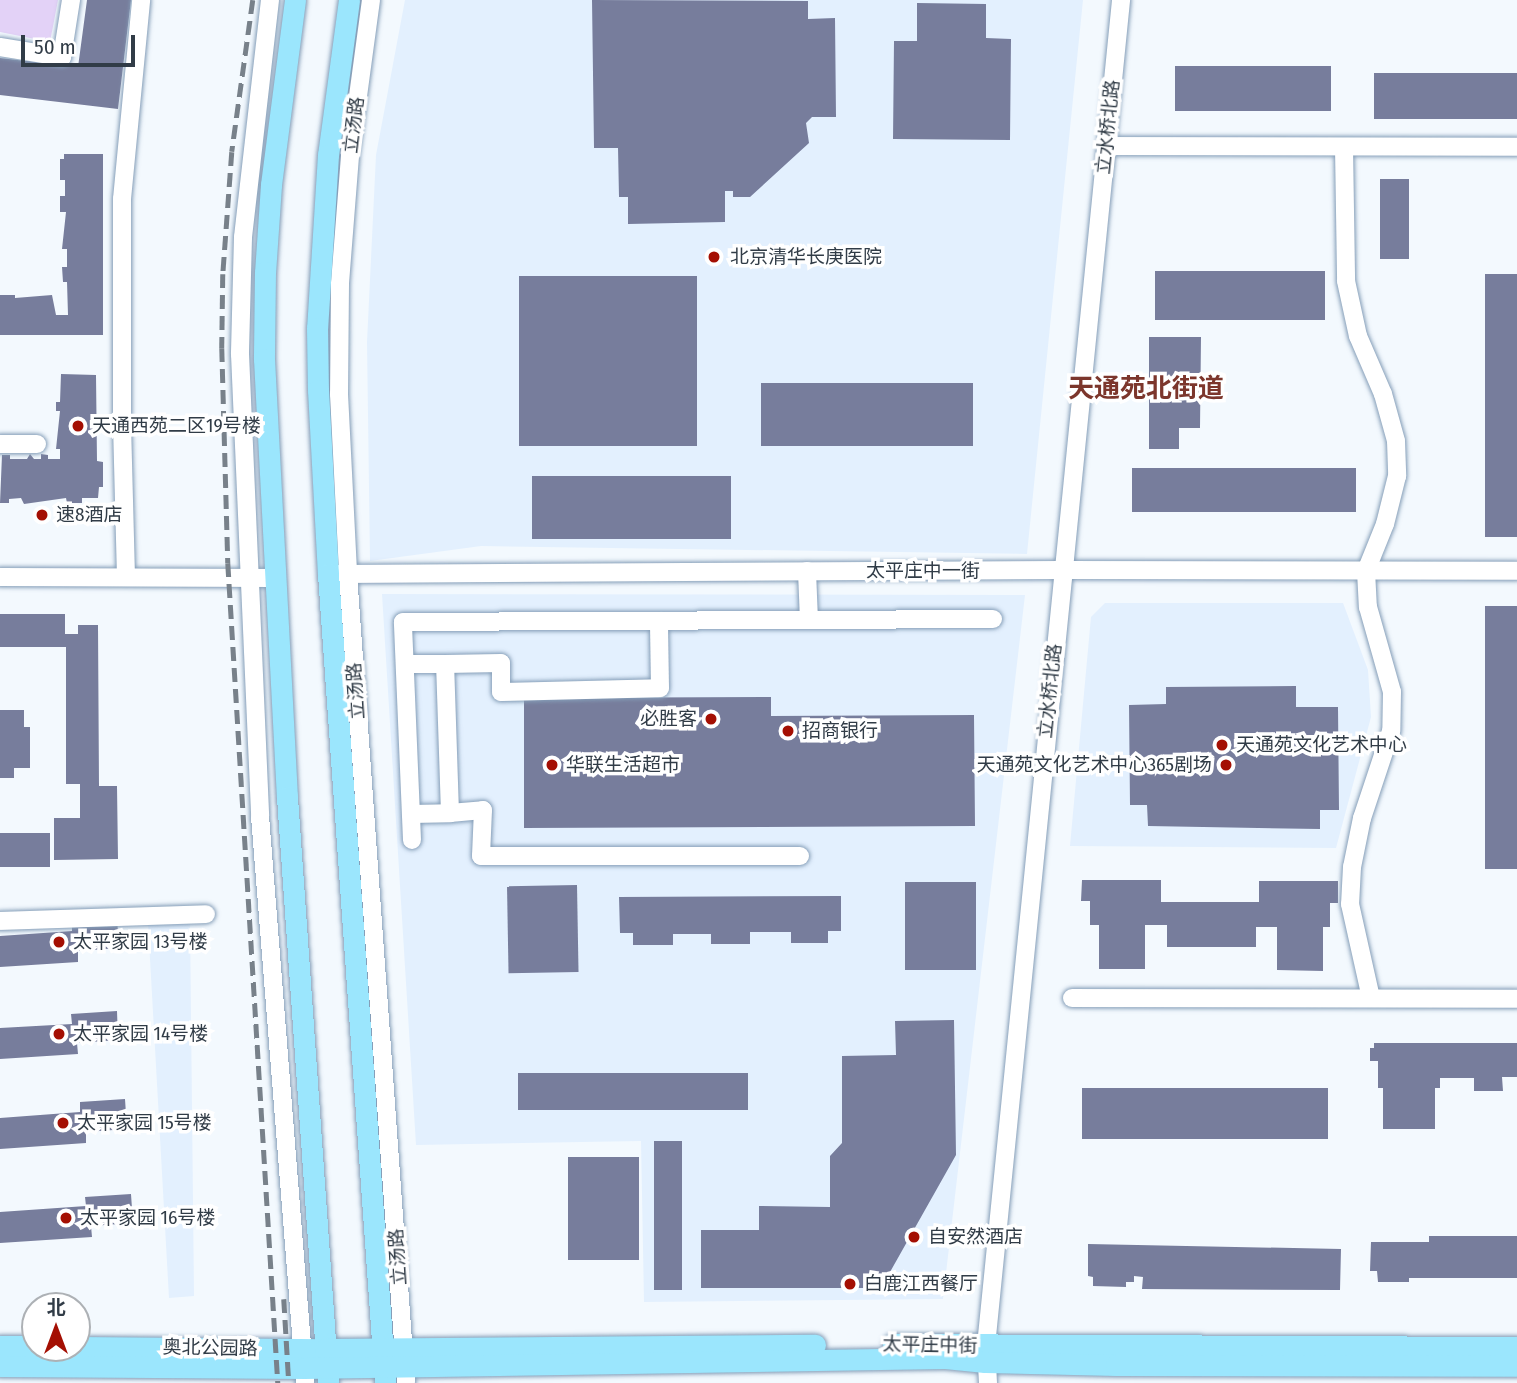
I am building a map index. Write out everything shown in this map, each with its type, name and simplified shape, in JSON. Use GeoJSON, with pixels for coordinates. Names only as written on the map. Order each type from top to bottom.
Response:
{"type":"FeatureCollection","features":[{"type":"Feature","properties":{"kind":"main road"},"geometry":{"type":"LineString","coordinates":[[295,0],[271,185],[265,272],[264,359],[273,578],[331,1362]]}},
{"type":"Feature","properties":{"kind":"main road","name":"立汤路"},"geometry":{"type":"LineString","coordinates":[[349,0],[328,155],[317,328],[338,575],[395,1365]]}},
{"type":"Feature","properties":{"kind":"main road"},"geometry":{"type":"LineString","coordinates":[[0,1346],[21,1346]]}},
{"type":"Feature","properties":{"kind":"main road","name":"太平庄中街"},"geometry":{"type":"LineString","coordinates":[[986,1364],[1517,1347]]}},
{"type":"Feature","properties":{"kind":"main road","name":"奥北公园路"},"geometry":{"type":"LineString","coordinates":[[91,1348],[303,1367]]}},
{"type":"Feature","properties":{"kind":"main road","name":"太平庄中街"},"geometry":{"type":"LineString","coordinates":[[331,1362],[395,1365],[945,1358],[986,1364],[1517,1366]]}},
{"type":"Feature","properties":{"kind":"main road","name":"奥北公园路"},"geometry":{"type":"LineString","coordinates":[[0,1366],[303,1367],[331,1362]]}},
{"type":"Feature","properties":{"kind":"street"},"geometry":{"type":"LineString","coordinates":[[0,47],[62,57],[71,0]]}},
{"type":"Feature","properties":{"kind":"street"},"geometry":{"type":"LineString","coordinates":[[126,577],[122,420],[122,199],[141,0]]}},
{"type":"Feature","properties":{"kind":"street"},"geometry":{"type":"LineString","coordinates":[[270,0],[243,237],[240,354],[248,577],[266,895],[303,1367]]}},
{"type":"Feature","properties":{"kind":"street","name":"立汤路"},"geometry":{"type":"LineString","coordinates":[[338,575],[340,284],[350,156],[371,0]]}},
{"type":"Feature","properties":{"kind":"street","name":"立水桥北路"},"geometry":{"type":"LineString","coordinates":[[986,1364],[1061,570],[1121,0]]}},
{"type":"Feature","properties":{"kind":"street"},"geometry":{"type":"LineString","coordinates":[[1106,146],[1517,147]]}},
{"type":"Feature","properties":{"kind":"street"},"geometry":{"type":"LineString","coordinates":[[1344,148],[1346,281],[1358,336],[1383,394],[1396,441],[1397,476],[1385,524],[1366,571],[1368,607],[1392,692],[1391,731],[1362,818],[1352,867],[1350,904],[1371,998]]}},
{"type":"Feature","properties":{"kind":"street"},"geometry":{"type":"LineString","coordinates":[[0,444],[37,444]]}},
{"type":"Feature","properties":{"kind":"street","name":"太平庄中一街"},"geometry":{"type":"LineString","coordinates":[[338,575],[1061,570],[1517,571]]}},
{"type":"Feature","properties":{"kind":"street"},"geometry":{"type":"LineString","coordinates":[[807,571],[809,620]]}},
{"type":"Feature","properties":{"kind":"street"},"geometry":{"type":"LineString","coordinates":[[0,577],[273,578]]}},
{"type":"Feature","properties":{"kind":"street"},"geometry":{"type":"LineString","coordinates":[[412,840],[403,622],[993,619]]}},
{"type":"Feature","properties":{"kind":"street"},"geometry":{"type":"LineString","coordinates":[[405,664],[501,663],[501,692],[660,688],[659,621]]}},
{"type":"Feature","properties":{"kind":"street"},"geometry":{"type":"LineString","coordinates":[[445,664],[450,813]]}},
{"type":"Feature","properties":{"kind":"street"},"geometry":{"type":"LineString","coordinates":[[411,814],[483,810],[481,856],[800,856]]}},
{"type":"Feature","properties":{"kind":"street"},"geometry":{"type":"LineString","coordinates":[[0,921],[205,914]]}},
{"type":"Feature","properties":{"kind":"street"},"geometry":{"type":"LineString","coordinates":[[1072,998],[1517,999]]}},
{"type":"Feature","properties":{"kind":"shaded area"},"geometry":{"type":"Polygon","coordinates":[[[0,0],[58,0],[50,42],[0,32],[0,0]]]}},
{"type":"Feature","properties":{"kind":"shaded area","name":"北京清华长庚医院"},"geometry":{"type":"Polygon","coordinates":[[[405,0],[1083,0],[1027,554],[481,546],[370,561],[367,342],[376,155],[405,0]]]}},
{"type":"Feature","properties":{"kind":"shaded area"},"geometry":{"type":"Polygon","coordinates":[[[382,594],[1025,595],[943,1299],[644,1302],[641,1141],[416,1145],[382,594]]]}},
{"type":"Feature","properties":{"kind":"shaded area","name":"天通苑文化艺术中心"},"geometry":{"type":"Polygon","coordinates":[[[1105,603],[1343,603],[1368,670],[1371,717],[1336,848],[1070,846],[1091,617],[1105,603]]]}},
{"type":"Feature","properties":{"kind":"shaded area"},"geometry":{"type":"Polygon","coordinates":[[[148,923],[190,923],[194,1296],[169,1298],[148,923]]]}},
{"type":"Feature","properties":{"kind":"building"},"geometry":{"type":"Polygon","coordinates":[[[87,0],[131,0],[118,109],[0,95],[0,58],[78,67],[87,0]]]}},
{"type":"Feature","properties":{"kind":"building","name":"北京清华长庚医院"},"geometry":{"type":"Polygon","coordinates":[[[592,0],[808,1],[808,19],[835,18],[836,117],[812,117],[806,123],[809,143],[750,197],[733,197],[733,191],[725,191],[725,222],[628,224],[628,197],[619,197],[618,148],[594,148],[592,0]]]}},
{"type":"Feature","properties":{"kind":"building"},"geometry":{"type":"Polygon","coordinates":[[[917,3],[986,4],[986,38],[1011,39],[1010,140],[893,139],[894,41],[917,41],[917,3]]]}},
{"type":"Feature","properties":{"kind":"building"},"geometry":{"type":"Polygon","coordinates":[[[1175,66],[1331,66],[1331,111],[1175,111],[1175,66]]]}},
{"type":"Feature","properties":{"kind":"building"},"geometry":{"type":"Polygon","coordinates":[[[1374,73],[1517,73],[1517,119],[1374,119],[1374,73]]]}},
{"type":"Feature","properties":{"kind":"building"},"geometry":{"type":"Polygon","coordinates":[[[64,154],[103,154],[103,335],[0,335],[0,295],[15,295],[15,298],[52,295],[56,315],[68,315],[67,282],[63,282],[62,267],[67,267],[67,249],[62,249],[66,212],[60,212],[60,196],[65,196],[65,180],[60,180],[60,159],[64,159],[64,154]]]}},
{"type":"Feature","properties":{"kind":"building"},"geometry":{"type":"Polygon","coordinates":[[[1380,179],[1409,179],[1409,259],[1380,259],[1380,179]]]}},
{"type":"Feature","properties":{"kind":"building"},"geometry":{"type":"Polygon","coordinates":[[[1155,271],[1325,271],[1325,320],[1155,320],[1155,271]]]}},
{"type":"Feature","properties":{"kind":"building"},"geometry":{"type":"Polygon","coordinates":[[[1485,274],[1517,274],[1517,537],[1485,537],[1485,274]]]}},
{"type":"Feature","properties":{"kind":"building"},"geometry":{"type":"Polygon","coordinates":[[[519,276],[697,276],[697,446],[519,446],[519,276]]]}},
{"type":"Feature","properties":{"kind":"building"},"geometry":{"type":"Polygon","coordinates":[[[1149,337],[1201,337],[1200,428],[1179,428],[1179,449],[1149,449],[1149,337]]]}},
{"type":"Feature","properties":{"kind":"building","name":"天通西苑二区19号楼"},"geometry":{"type":"Polygon","coordinates":[[[61,374],[96,375],[97,461],[103,462],[103,487],[99,487],[98,498],[82,498],[82,503],[67,503],[66,498],[24,504],[21,498],[0,503],[2,455],[10,455],[10,459],[27,459],[30,454],[34,459],[41,459],[41,454],[48,455],[48,459],[60,459],[60,449],[56,449],[60,411],[56,411],[56,402],[60,402],[61,374]]]}},
{"type":"Feature","properties":{"kind":"building"},"geometry":{"type":"Polygon","coordinates":[[[761,383],[973,383],[973,446],[761,446],[761,383]]]}},
{"type":"Feature","properties":{"kind":"building"},"geometry":{"type":"Polygon","coordinates":[[[1132,468],[1356,468],[1356,512],[1132,512],[1132,468]]]}},
{"type":"Feature","properties":{"kind":"building"},"geometry":{"type":"Polygon","coordinates":[[[532,476],[731,476],[731,539],[532,539],[532,476]]]}},
{"type":"Feature","properties":{"kind":"building"},"geometry":{"type":"Polygon","coordinates":[[[1485,606],[1517,606],[1517,869],[1485,869],[1485,606]]]}},
{"type":"Feature","properties":{"kind":"building"},"geometry":{"type":"Polygon","coordinates":[[[0,614],[65,614],[65,634],[78,634],[78,625],[98,625],[99,786],[117,786],[118,859],[54,860],[54,818],[80,818],[80,784],[66,784],[66,647],[0,647],[0,614]]]}},
{"type":"Feature","properties":{"kind":"building"},"geometry":{"type":"Polygon","coordinates":[[[1296,686],[1296,707],[1338,707],[1339,810],[1320,810],[1320,829],[1148,826],[1147,805],[1130,805],[1129,705],[1166,704],[1166,687],[1296,686]]]}},
{"type":"Feature","properties":{"kind":"building"},"geometry":{"type":"Polygon","coordinates":[[[771,697],[771,716],[974,715],[975,826],[524,828],[524,698],[771,697]]]}},
{"type":"Feature","properties":{"kind":"building"},"geometry":{"type":"Polygon","coordinates":[[[0,710],[24,710],[24,727],[30,727],[30,768],[14,768],[14,778],[0,778],[0,710]]]}},
{"type":"Feature","properties":{"kind":"building"},"geometry":{"type":"Polygon","coordinates":[[[0,833],[50,833],[50,867],[0,867],[0,833]]]}},
{"type":"Feature","properties":{"kind":"building"},"geometry":{"type":"Polygon","coordinates":[[[1082,880],[1161,880],[1161,902],[1259,902],[1259,881],[1338,881],[1338,903],[1330,903],[1330,927],[1323,927],[1323,971],[1277,970],[1277,927],[1256,927],[1256,947],[1167,947],[1167,925],[1145,925],[1145,969],[1099,969],[1099,925],[1090,925],[1090,901],[1081,901],[1082,880]]]}},
{"type":"Feature","properties":{"kind":"building"},"geometry":{"type":"Polygon","coordinates":[[[905,882],[976,882],[976,970],[905,970],[905,882]]]}},
{"type":"Feature","properties":{"kind":"building"},"geometry":{"type":"Polygon","coordinates":[[[577,885],[579,972],[509,973],[507,886],[577,885]]]}},
{"type":"Feature","properties":{"kind":"building"},"geometry":{"type":"Polygon","coordinates":[[[841,896],[841,931],[828,931],[828,943],[791,943],[791,932],[750,932],[750,944],[711,944],[711,934],[673,934],[673,945],[633,945],[633,933],[620,933],[619,897],[841,896]]]}},
{"type":"Feature","properties":{"kind":"building","name":"太平家园 13号楼"},"geometry":{"type":"Polygon","coordinates":[[[117,918],[119,948],[78,951],[78,962],[0,967],[0,936],[72,931],[72,922],[117,918]]]}},
{"type":"Feature","properties":{"kind":"building","name":"太平家园 14号楼"},"geometry":{"type":"Polygon","coordinates":[[[117,1011],[118,1040],[77,1043],[78,1054],[0,1059],[0,1028],[72,1024],[71,1014],[117,1011]]]}},
{"type":"Feature","properties":{"kind":"building"},"geometry":{"type":"Polygon","coordinates":[[[954,1020],[956,1155],[881,1288],[701,1288],[701,1230],[759,1230],[759,1206],[830,1207],[830,1156],[842,1143],[842,1056],[896,1055],[895,1021],[954,1020]]]}},
{"type":"Feature","properties":{"kind":"building"},"geometry":{"type":"Polygon","coordinates":[[[1374,1043],[1517,1043],[1517,1077],[1502,1077],[1503,1091],[1474,1091],[1474,1078],[1440,1078],[1440,1088],[1435,1088],[1435,1129],[1383,1129],[1383,1088],[1378,1088],[1378,1061],[1370,1061],[1370,1048],[1374,1048],[1374,1043]]]}},
{"type":"Feature","properties":{"kind":"building"},"geometry":{"type":"Polygon","coordinates":[[[518,1073],[748,1073],[748,1110],[518,1110],[518,1073]]]}},
{"type":"Feature","properties":{"kind":"building"},"geometry":{"type":"Polygon","coordinates":[[[1082,1088],[1328,1088],[1328,1139],[1082,1139],[1082,1088]]]}},
{"type":"Feature","properties":{"kind":"building","name":"太平家园 15号楼"},"geometry":{"type":"Polygon","coordinates":[[[125,1099],[127,1129],[86,1132],[86,1143],[0,1149],[0,1118],[80,1112],[80,1102],[125,1099]]]}},
{"type":"Feature","properties":{"kind":"building"},"geometry":{"type":"Polygon","coordinates":[[[654,1141],[682,1141],[682,1290],[654,1290],[654,1141]]]}},
{"type":"Feature","properties":{"kind":"building"},"geometry":{"type":"Polygon","coordinates":[[[568,1157],[639,1157],[639,1260],[568,1260],[568,1157]]]}},
{"type":"Feature","properties":{"kind":"building","name":"太平家园 16号楼"},"geometry":{"type":"Polygon","coordinates":[[[131,1194],[133,1223],[91,1226],[92,1237],[0,1243],[0,1212],[86,1206],[85,1197],[131,1194]]]}},
{"type":"Feature","properties":{"kind":"building"},"geometry":{"type":"Polygon","coordinates":[[[1429,1236],[1517,1236],[1517,1278],[1409,1278],[1409,1282],[1378,1282],[1377,1271],[1370,1271],[1371,1242],[1429,1242],[1429,1236]]]}},
{"type":"Feature","properties":{"kind":"building"},"geometry":{"type":"Polygon","coordinates":[[[1088,1244],[1341,1249],[1340,1290],[1142,1289],[1143,1277],[1134,1276],[1134,1282],[1126,1282],[1126,1287],[1093,1286],[1093,1277],[1088,1276],[1088,1244]]]}},
{"type":"Feature","properties":{"kind":"railway"},"geometry":{"type":"LineString","coordinates":[[253,0],[232,152],[223,274],[222,348],[228,563],[278,1383]]}},
{"type":"Feature","properties":{"kind":"railway"},"geometry":{"type":"LineString","coordinates":[[284,1299],[289,1383]]}},
{"type":"Feature","properties":{"kind":"place","name":"北京清华长庚医院"},"geometry":{"type":"Point","coordinates":[714,257]}},
{"type":"Feature","properties":{"kind":"place","name":"天通西苑二区19号楼"},"geometry":{"type":"Point","coordinates":[78,426]}},
{"type":"Feature","properties":{"kind":"place","name":"速8酒店"},"geometry":{"type":"Point","coordinates":[42,515]}},
{"type":"Feature","properties":{"kind":"place","name":"必胜客"},"geometry":{"type":"Point","coordinates":[711,719]}},
{"type":"Feature","properties":{"kind":"place","name":"招商银行"},"geometry":{"type":"Point","coordinates":[788,731]}},
{"type":"Feature","properties":{"kind":"place","name":"天通苑文化艺术中心"},"geometry":{"type":"Point","coordinates":[1222,745]}},
{"type":"Feature","properties":{"kind":"place","name":"华联生活超市"},"geometry":{"type":"Point","coordinates":[552,765]}},
{"type":"Feature","properties":{"kind":"place","name":"天通苑文化艺术中心365剧场"},"geometry":{"type":"Point","coordinates":[1226,765]}},
{"type":"Feature","properties":{"kind":"place","name":"太平家园 13号楼"},"geometry":{"type":"Point","coordinates":[59,942]}},
{"type":"Feature","properties":{"kind":"place","name":"太平家园 14号楼"},"geometry":{"type":"Point","coordinates":[59,1034]}},
{"type":"Feature","properties":{"kind":"place","name":"太平家园 15号楼"},"geometry":{"type":"Point","coordinates":[63,1123]}},
{"type":"Feature","properties":{"kind":"place","name":"太平家园 16号楼"},"geometry":{"type":"Point","coordinates":[66,1218]}},
{"type":"Feature","properties":{"kind":"place","name":"自安然酒店"},"geometry":{"type":"Point","coordinates":[914,1237]}},
{"type":"Feature","properties":{"kind":"place","name":"白鹿江西餐厅"},"geometry":{"type":"Point","coordinates":[850,1284]}},
{"type":"Feature","properties":{"kind":"district","name":"天通苑北街道"},"geometry":{"type":"Point","coordinates":[1146,389]}}]}
